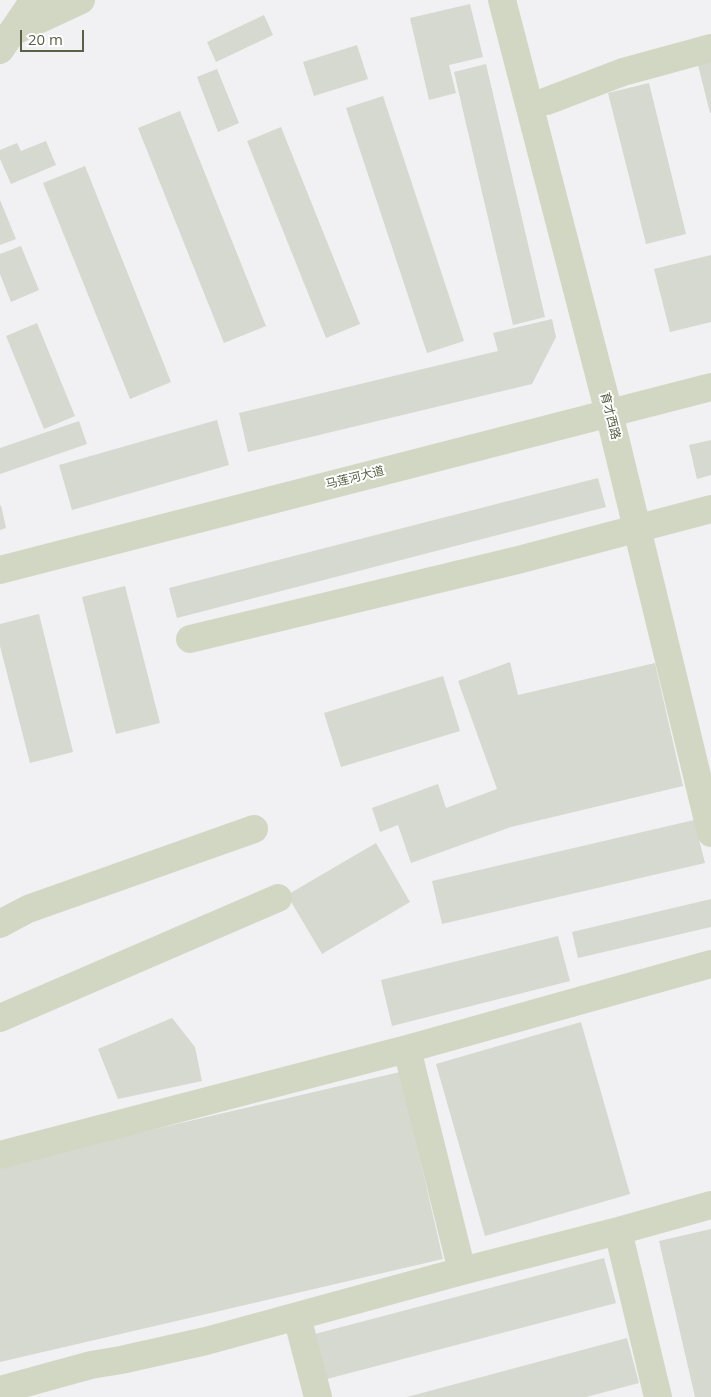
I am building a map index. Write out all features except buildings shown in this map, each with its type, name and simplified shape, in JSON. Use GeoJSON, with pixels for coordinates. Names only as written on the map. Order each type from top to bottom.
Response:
{"type":"FeatureCollection","features":[{"type":"Feature","properties":{"kind":"street"},"geometry":{"type":"LineString","coordinates":[[6,41],[34,0]]}},
{"type":"Feature","properties":{"kind":"street"},"geometry":{"type":"LineString","coordinates":[[6,41],[80,0]]}},
{"type":"Feature","properties":{"kind":"street","name":"育才西路"},"geometry":{"type":"LineString","coordinates":[[502,0],[620,419]]}},
{"type":"Feature","properties":{"kind":"street","name":"育才西路"},"geometry":{"type":"LineString","coordinates":[[521,0],[547,101],[620,419],[647,526],[711,754]]}},
{"type":"Feature","properties":{"kind":"street"},"geometry":{"type":"LineString","coordinates":[[547,101],[623,72],[711,48]]}},
{"type":"Feature","properties":{"kind":"street","name":"马莲河大道"},"geometry":{"type":"LineString","coordinates":[[0,589],[620,419],[711,387]]}},
{"type":"Feature","properties":{"kind":"street","name":"马莲河大道"},"geometry":{"type":"LineString","coordinates":[[0,570],[620,419],[711,406]]}},
{"type":"Feature","properties":{"kind":"street"},"geometry":{"type":"LineString","coordinates":[[190,639],[518,560],[711,509]]}},
{"type":"Feature","properties":{"kind":"street","name":"育才西路"},"geometry":{"type":"LineString","coordinates":[[647,526],[711,833]]}},
{"type":"Feature","properties":{"kind":"street"},"geometry":{"type":"LineString","coordinates":[[0,924],[28,909],[254,829]]}},
{"type":"Feature","properties":{"kind":"street"},"geometry":{"type":"LineString","coordinates":[[0,1018],[278,898]]}},
{"type":"Feature","properties":{"kind":"street"},"geometry":{"type":"LineString","coordinates":[[0,1155],[407,1049],[711,964]]}},
{"type":"Feature","properties":{"kind":"street"},"geometry":{"type":"LineString","coordinates":[[407,1049],[462,1271]]}},
{"type":"Feature","properties":{"kind":"street"},"geometry":{"type":"LineString","coordinates":[[0,1390],[83,1366],[140,1356],[297,1317],[711,1205]]}},
{"type":"Feature","properties":{"kind":"street"},"geometry":{"type":"LineString","coordinates":[[618,1231],[658,1397]]}},
{"type":"Feature","properties":{"kind":"street"},"geometry":{"type":"LineString","coordinates":[[297,1317],[318,1397]]}}]}
